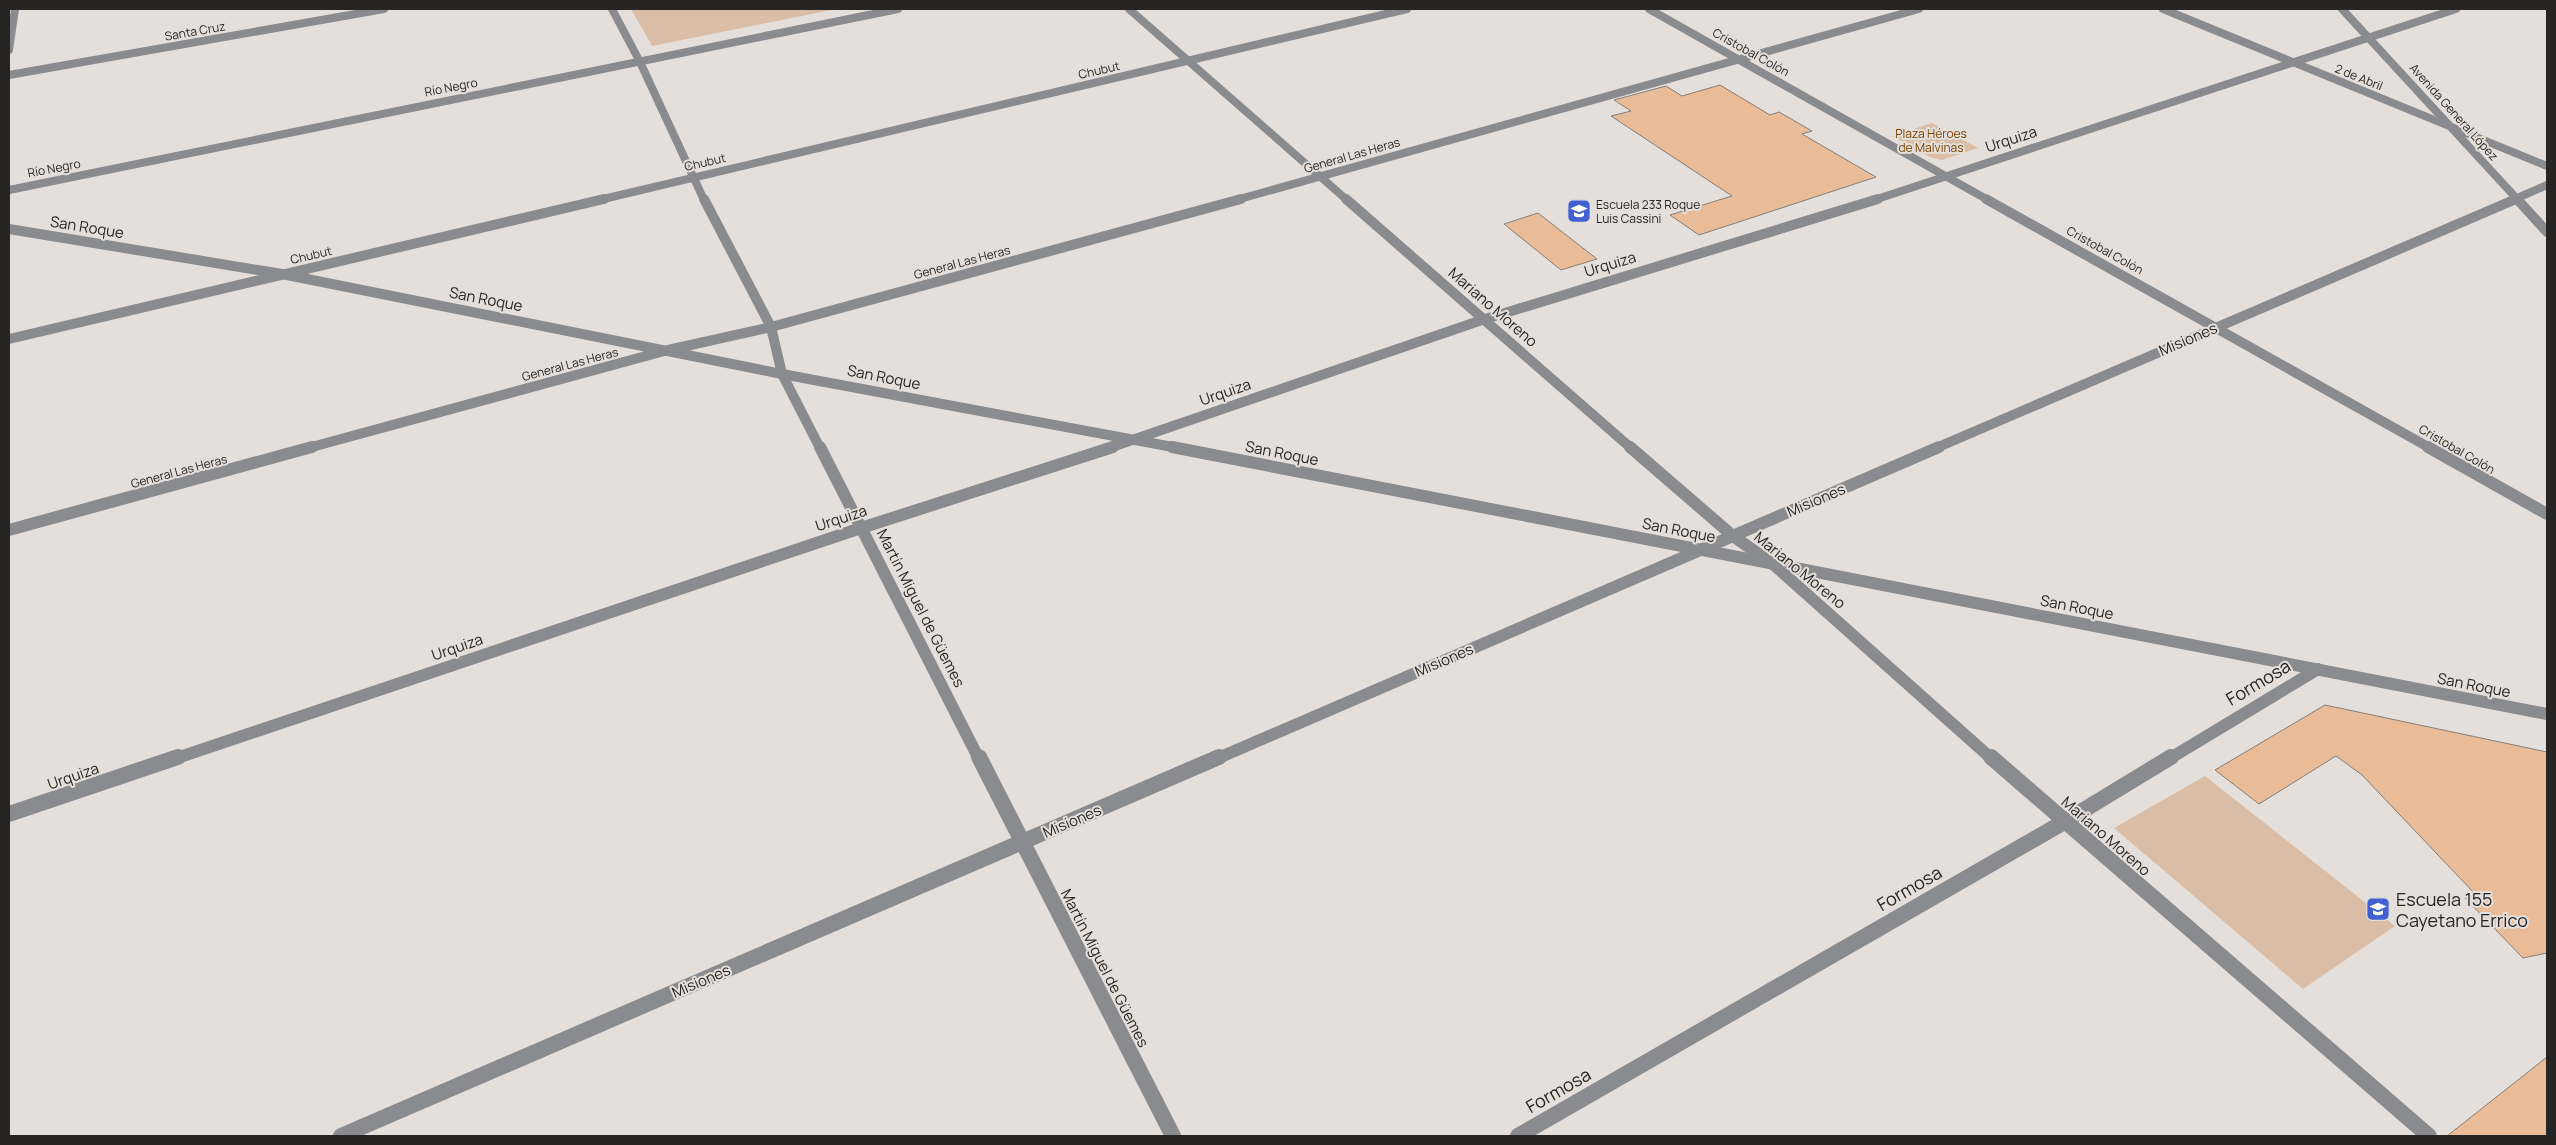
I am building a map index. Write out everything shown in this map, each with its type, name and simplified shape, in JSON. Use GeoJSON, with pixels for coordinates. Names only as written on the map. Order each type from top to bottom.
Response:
{"type":"FeatureCollection","features":[{"type":"Feature","properties":{"kind":"street"},"geometry":{"type":"LineString","coordinates":[[9,50],[15,9]]}},
{"type":"Feature","properties":{"kind":"street","name":"Santa Cruz"},"geometry":{"type":"LineString","coordinates":[[9,75],[384,9]]}},
{"type":"Feature","properties":{"kind":"street","name":"Martín Miguel de Güemes"},"geometry":{"type":"LineString","coordinates":[[612,9],[640,62],[692,178],[771,328],[782,374],[1173,1136]]}},
{"type":"Feature","properties":{"kind":"street","name":"Río Negro"},"geometry":{"type":"LineString","coordinates":[[9,190],[898,9]]}},
{"type":"Feature","properties":{"kind":"street","name":"Mariano Moreno"},"geometry":{"type":"LineString","coordinates":[[1129,9],[1191,61],[1482,320],[1733,536],[1773,564],[2064,822],[2429,1136]]}},
{"type":"Feature","properties":{"kind":"street","name":"Chubut"},"geometry":{"type":"LineString","coordinates":[[9,339],[1407,9]]}},
{"type":"Feature","properties":{"kind":"street","name":"Cristobal Colón"},"geometry":{"type":"LineString","coordinates":[[1649,9],[2218,327],[2547,514]]}},
{"type":"Feature","properties":{"kind":"street","name":"General Las Heras"},"geometry":{"type":"LineString","coordinates":[[9,530],[668,350],[771,328],[1320,177],[1737,58],[1919,9]]}},
{"type":"Feature","properties":{"kind":"street","name":"2 de Abril"},"geometry":{"type":"LineString","coordinates":[[2163,9],[2547,166]]}},
{"type":"Feature","properties":{"kind":"street","name":"Avenida General López"},"geometry":{"type":"LineString","coordinates":[[2342,9],[2371,38],[2448,126],[2547,232]]}},
{"type":"Feature","properties":{"kind":"street","name":"Urquiza"},"geometry":{"type":"LineString","coordinates":[[9,814],[861,528],[1136,440],[1482,320],[1948,177],[2456,9]]}},
{"type":"Feature","properties":{"kind":"street","name":"Misiones"},"geometry":{"type":"LineString","coordinates":[[341,1136],[2547,184]]}},
{"type":"Feature","properties":{"kind":"street","name":"San Roque"},"geometry":{"type":"LineString","coordinates":[[9,229],[282,274],[782,374],[1136,440],[2547,714]]}},
{"type":"Feature","properties":{"kind":"street","name":"Formosa"},"geometry":{"type":"LineString","coordinates":[[1518,1136],[2064,822],[2318,670]]}},
{"type":"Feature","properties":{"kind":"green space"},"geometry":{"type":"Polygon","coordinates":[[[631,9],[836,9],[652,46],[631,9]]]}},
{"type":"Feature","properties":{"kind":"green space","name":"Plaza Héroes de Malvinas"},"geometry":{"type":"Polygon","coordinates":[[[1932,123],[1978,148],[1942,160],[1930,157],[1892,136],[1932,123]]]}},
{"type":"Feature","properties":{"kind":"green space"},"geometry":{"type":"Polygon","coordinates":[[[2205,776],[2395,926],[2303,989],[2114,828],[2205,776]]]}},
{"type":"Feature","properties":{"kind":"building"},"geometry":{"type":"Polygon","coordinates":[[[1720,85],[1770,115],[1779,112],[1812,131],[1802,134],[1876,177],[1699,235],[1670,215],[1732,196],[1611,116],[1631,111],[1614,100],[1666,86],[1682,96],[1720,85]]]}},
{"type":"Feature","properties":{"kind":"building"},"geometry":{"type":"Polygon","coordinates":[[[1538,213],[1597,259],[1561,270],[1504,224],[1538,213]]]}},
{"type":"Feature","properties":{"kind":"building"},"geometry":{"type":"Polygon","coordinates":[[[2325,705],[2547,752],[2547,953],[2523,958],[2465,898],[2476,895],[2362,775],[2336,756],[2259,804],[2215,770],[2325,705]]]}},
{"type":"Feature","properties":{"kind":"building"},"geometry":{"type":"Polygon","coordinates":[[[2547,1057],[2547,1136],[2447,1136],[2547,1057]]]}},
{"type":"Feature","properties":{"kind":"place","name":"Escuela 233 Roque Luis Cassini"},"geometry":{"type":"Point","coordinates":[1579,211]}},
{"type":"Feature","properties":{"kind":"place","name":"Escuela 155 Cayetano Errico"},"geometry":{"type":"Point","coordinates":[2378,909]}}]}
